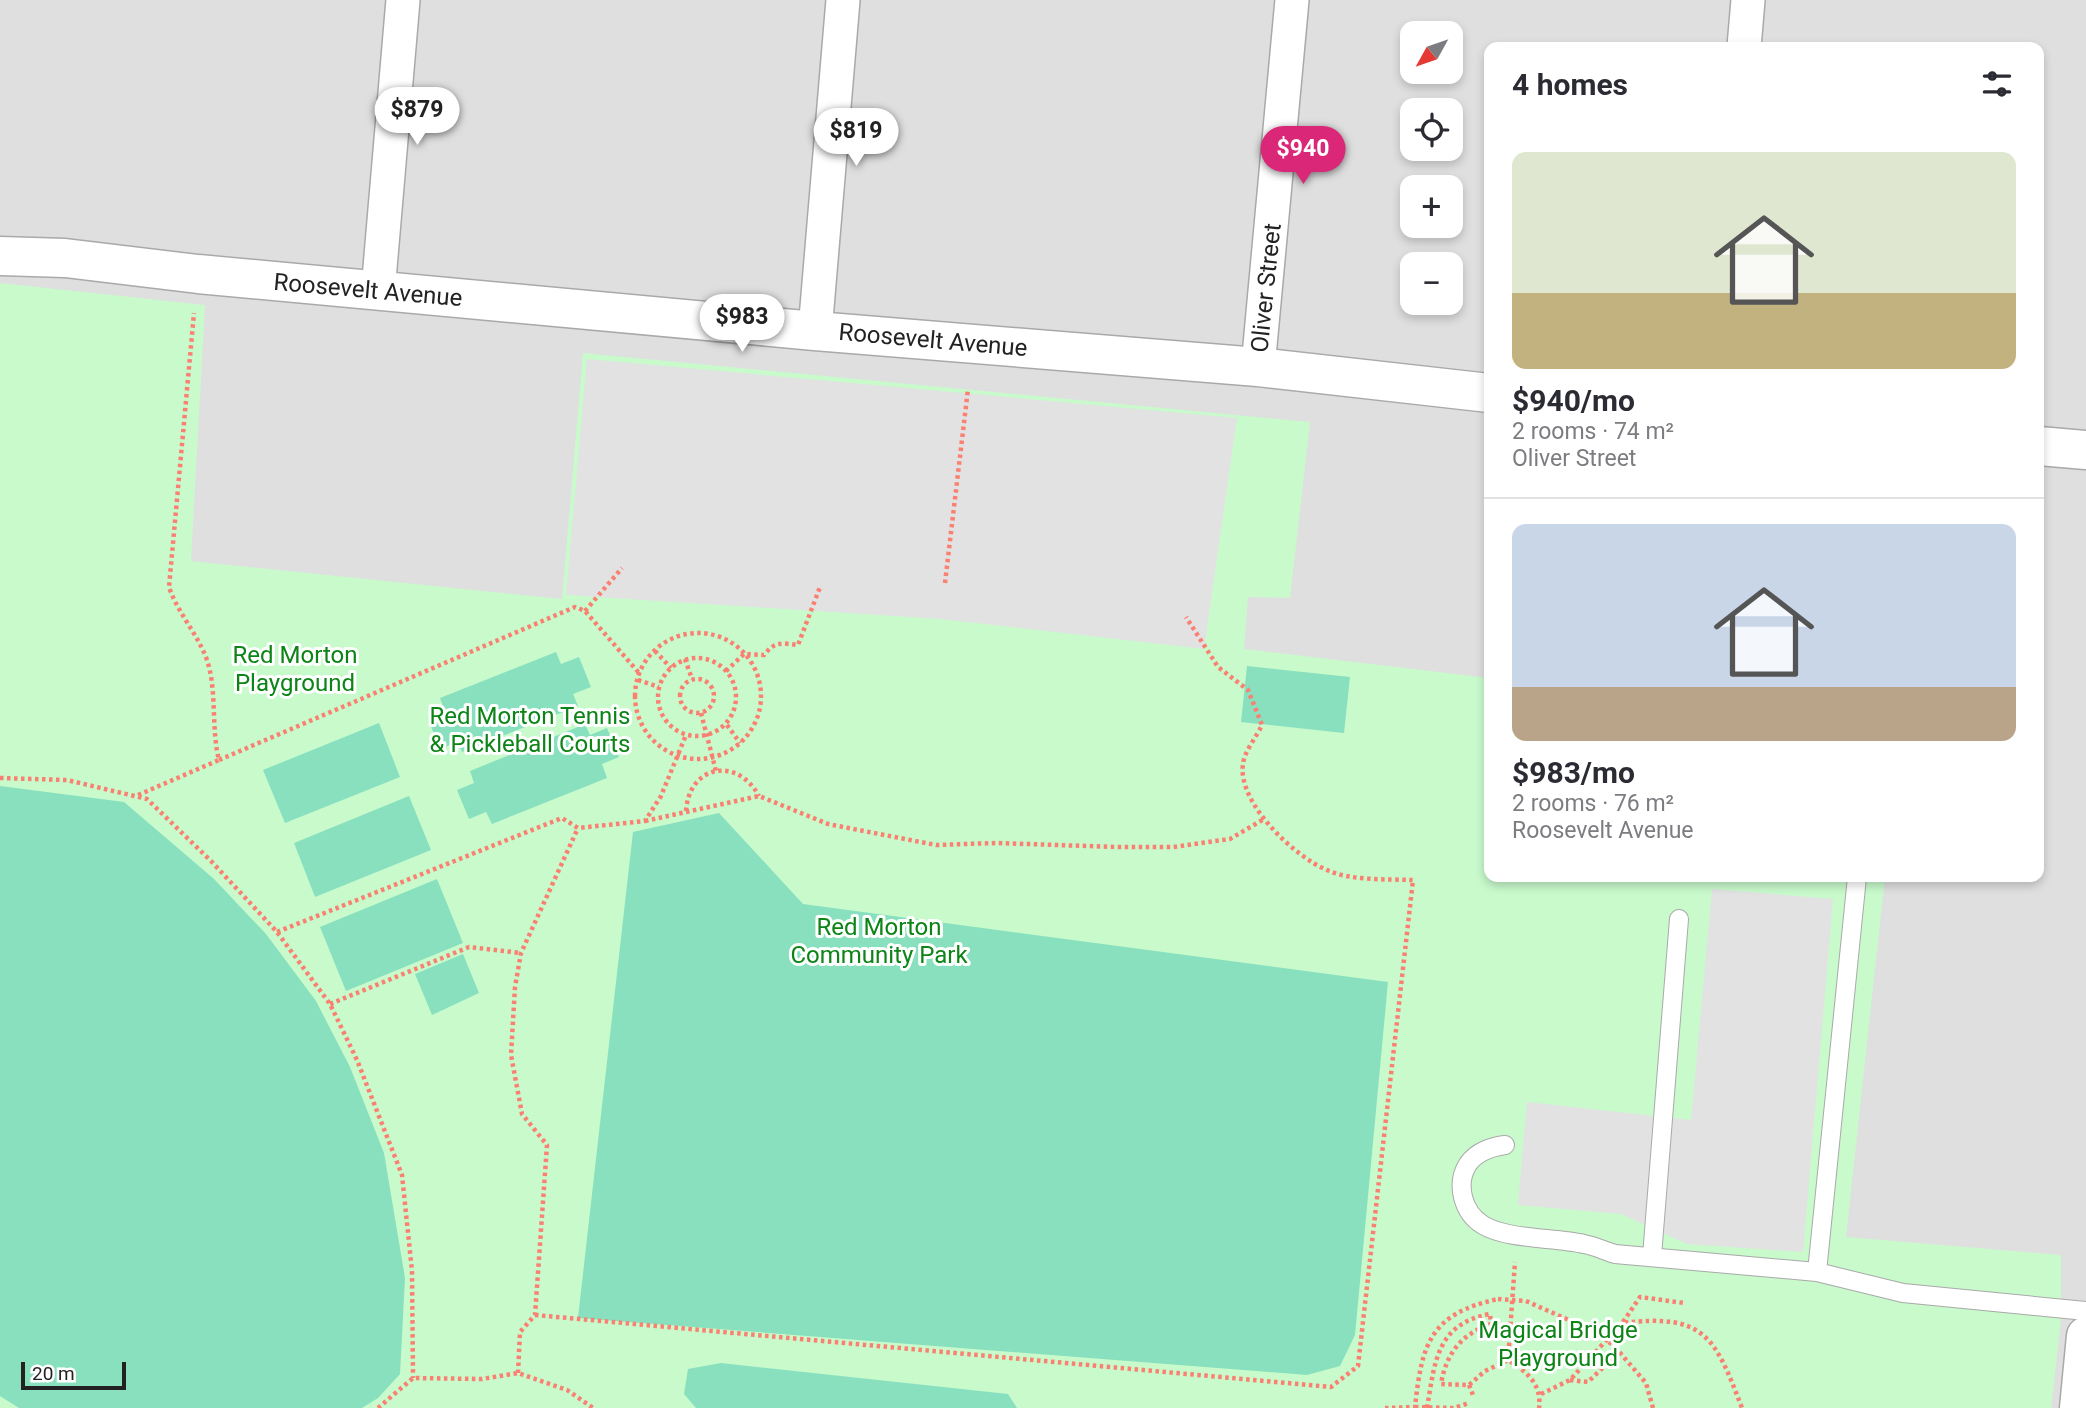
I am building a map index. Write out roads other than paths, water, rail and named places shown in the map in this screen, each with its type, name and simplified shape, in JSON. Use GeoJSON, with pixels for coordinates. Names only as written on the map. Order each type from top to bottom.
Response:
{"type":"FeatureCollection","features":[{"type":"Feature","properties":{"kind":"street"},"geometry":{"type":"LineString","coordinates":[[377,290],[403,0]]}},
{"type":"Feature","properties":{"kind":"street"},"geometry":{"type":"LineString","coordinates":[[815,331],[843,0]]}},
{"type":"Feature","properties":{"kind":"street","name":"Oliver Street"},"geometry":{"type":"LineString","coordinates":[[1258,368],[1292,0]]}},
{"type":"Feature","properties":{"kind":"street"},"geometry":{"type":"LineString","coordinates":[[1744,42],[1748,0]]}},
{"type":"Feature","properties":{"kind":"street","name":"Roosevelt Avenue"},"geometry":{"type":"LineString","coordinates":[[0,256],[65,258],[815,331],[1258,368],[1484,392]]}},
{"type":"Feature","properties":{"kind":"street"},"geometry":{"type":"LineString","coordinates":[[2044,446],[2086,450]]}},
{"type":"Feature","properties":{"kind":"street"},"geometry":{"type":"LineString","coordinates":[[2079,1408],[2086,1336]]}},
{"type":"Feature","properties":{"kind":"lane"},"geometry":{"type":"LineString","coordinates":[[1817,1272],[1856,882]]}},
{"type":"Feature","properties":{"kind":"lane"},"geometry":{"type":"LineString","coordinates":[[1652,1256],[1679,919]]}},
{"type":"Feature","properties":{"kind":"lane"},"geometry":{"type":"LineString","coordinates":[[1505,1145],[1491,1147],[1479,1153],[1468,1164],[1463,1177],[1465,1205],[1484,1226],[1584,1244],[1615,1254],[1817,1272],[1903,1293],[2086,1311]]}},
{"type":"Feature","properties":{"kind":"park label","name":"Red Morton Playground"},"geometry":{"type":"Point","coordinates":[295,669]}},
{"type":"Feature","properties":{"kind":"park label","name":"Red Morton Tennis & Pickleball Courts"},"geometry":{"type":"Point","coordinates":[530,730]}},
{"type":"Feature","properties":{"kind":"park label","name":"Red Morton Community Park"},"geometry":{"type":"Point","coordinates":[879,941]}},
{"type":"Feature","properties":{"kind":"park label","name":"Magical Bridge Playground"},"geometry":{"type":"Point","coordinates":[1558,1344]}}]}
